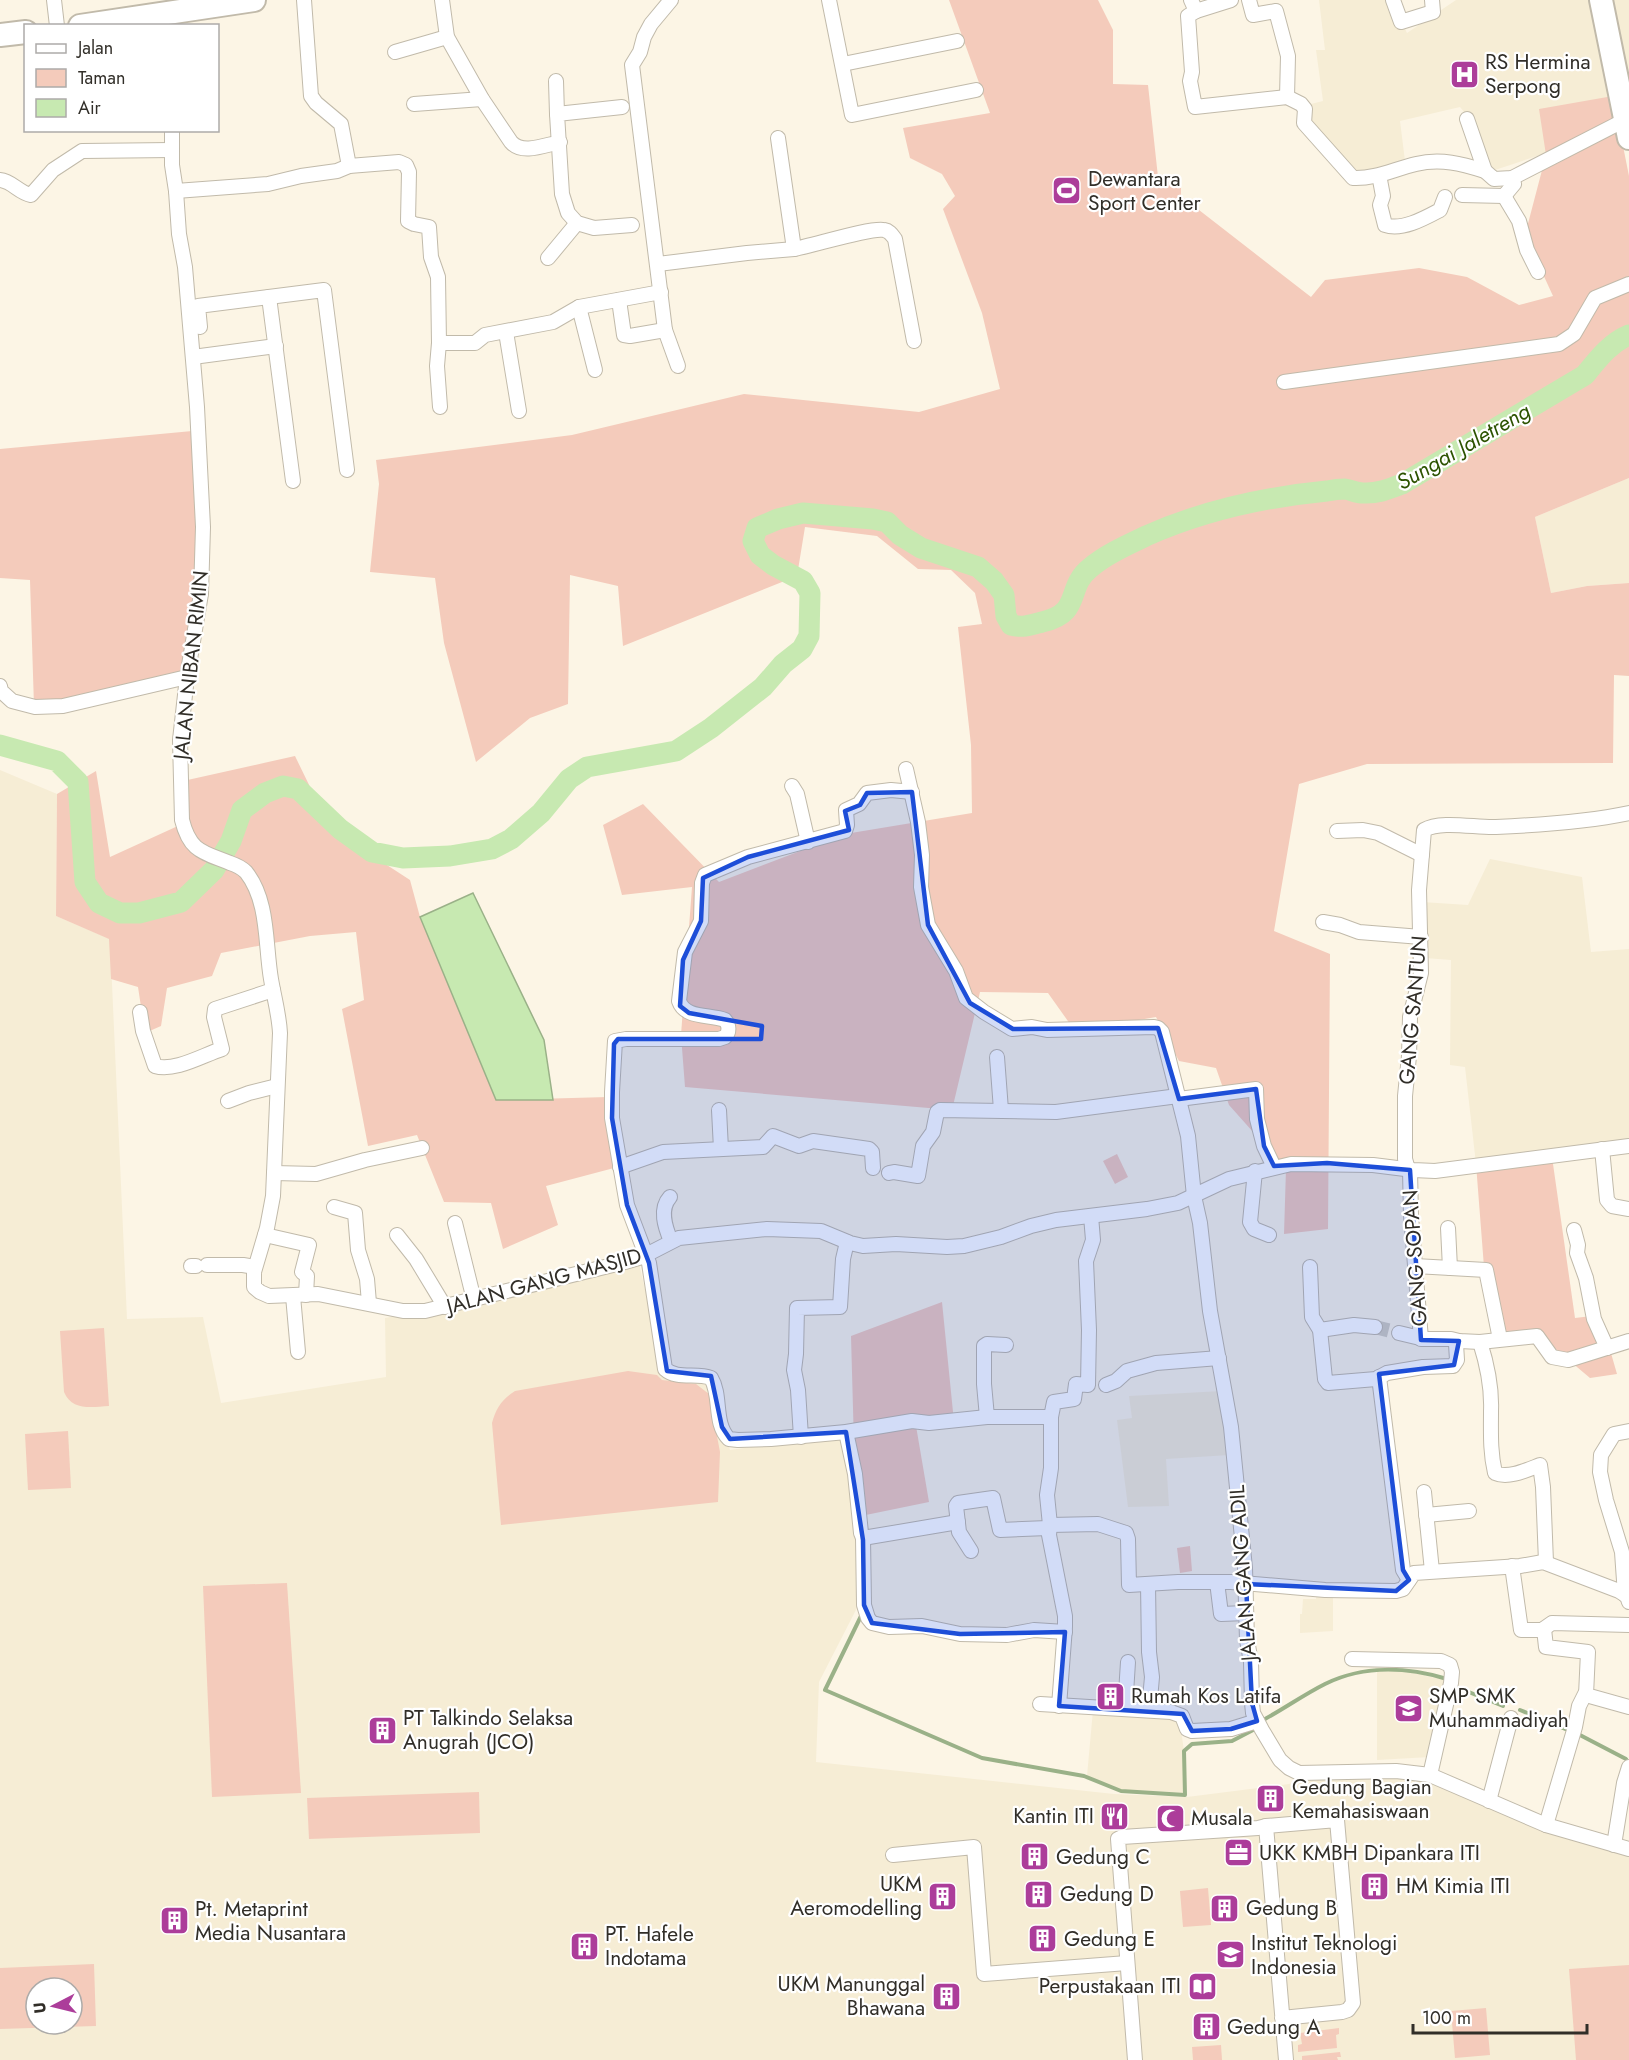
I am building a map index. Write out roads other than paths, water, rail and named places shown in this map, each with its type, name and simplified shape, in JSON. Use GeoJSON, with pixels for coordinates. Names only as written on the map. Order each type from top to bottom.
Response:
{"type":"FeatureCollection","features":[{"type":"Feature","properties":{"kind":"main road"},"geometry":{"type":"LineString","coordinates":[[95,24],[254,0]]}},
{"type":"Feature","properties":{"kind":"main road"},"geometry":{"type":"LineString","coordinates":[[1601,0],[1628,126]]}},
{"type":"Feature","properties":{"kind":"main road"},"geometry":{"type":"LineString","coordinates":[[0,35],[24,32]]}},
{"type":"Feature","properties":{"kind":"street"},"geometry":{"type":"LineString","coordinates":[[54,0],[57,24]]}},
{"type":"Feature","properties":{"kind":"street"},"geometry":{"type":"LineString","coordinates":[[304,0],[311,96],[315,103],[341,124],[349,166]]}},
{"type":"Feature","properties":{"kind":"street"},"geometry":{"type":"LineString","coordinates":[[442,0],[447,37],[482,99],[514,146],[524,149],[560,142]]}},
{"type":"Feature","properties":{"kind":"street"},"geometry":{"type":"LineString","coordinates":[[671,0],[651,24],[632,65],[649,213],[658,264],[662,314],[665,330],[678,366]]}},
{"type":"Feature","properties":{"kind":"street"},"geometry":{"type":"LineString","coordinates":[[829,0],[852,115],[976,90]]}},
{"type":"Feature","properties":{"kind":"street"},"geometry":{"type":"LineString","coordinates":[[1231,0],[1194,5],[1188,16],[1192,72],[1190,81],[1195,107],[1287,97],[1305,109],[1304,123],[1353,178],[1377,176],[1418,163],[1451,161],[1485,171],[1494,179],[1512,178],[1628,126]]}},
{"type":"Feature","properties":{"kind":"street"},"geometry":{"type":"LineString","coordinates":[[1249,0],[1253,15],[1276,11],[1288,56],[1287,97]]}},
{"type":"Feature","properties":{"kind":"street"},"geometry":{"type":"LineString","coordinates":[[1393,0],[1401,22],[1433,12],[1432,0]]}},
{"type":"Feature","properties":{"kind":"street"},"geometry":{"type":"LineString","coordinates":[[395,52],[447,37]]}},
{"type":"Feature","properties":{"kind":"street"},"geometry":{"type":"LineString","coordinates":[[843,64],[957,41]]}},
{"type":"Feature","properties":{"kind":"street"},"geometry":{"type":"LineString","coordinates":[[556,81],[565,204],[568,213],[578,223],[594,228],[632,225]]}},
{"type":"Feature","properties":{"kind":"street"},"geometry":{"type":"LineString","coordinates":[[414,104],[482,99]]}},
{"type":"Feature","properties":{"kind":"street"},"geometry":{"type":"LineString","coordinates":[[557,114],[622,107]]}},
{"type":"Feature","properties":{"kind":"street"},"geometry":{"type":"LineString","coordinates":[[1467,119],[1485,171]]}},
{"type":"Feature","properties":{"kind":"street","name":"JALAN NIBAN RIMIN"},"geometry":{"type":"LineString","coordinates":[[172,132],[172,165],[185,267],[193,357],[203,527],[201,594],[187,677],[180,740],[182,820],[193,845],[210,855],[238,866],[250,879],[262,912],[280,1033],[273,1196],[265,1235],[255,1267]]}},
{"type":"Feature","properties":{"kind":"street"},"geometry":{"type":"LineString","coordinates":[[778,138],[794,249]]}},
{"type":"Feature","properties":{"kind":"street"},"geometry":{"type":"LineString","coordinates":[[0,180],[31,195],[53,170],[82,151],[172,150]]}},
{"type":"Feature","properties":{"kind":"street"},"geometry":{"type":"LineString","coordinates":[[176,191],[268,184],[337,171],[349,166],[399,162],[408,168],[408,221],[426,225],[430,231],[431,257],[438,277],[437,366],[440,407]]}},
{"type":"Feature","properties":{"kind":"street"},"geometry":{"type":"LineString","coordinates":[[1377,176],[1383,196],[1380,205],[1381,214],[1385,225],[1389,227],[1414,222],[1440,210],[1445,197]]}},
{"type":"Feature","properties":{"kind":"street"},"geometry":{"type":"LineString","coordinates":[[1504,196],[1514,184],[1512,178]]}},
{"type":"Feature","properties":{"kind":"street"},"geometry":{"type":"LineString","coordinates":[[1462,195],[1504,196]]}},
{"type":"Feature","properties":{"kind":"street"},"geometry":{"type":"LineString","coordinates":[[1504,196],[1519,221],[1527,250],[1538,272]]}},
{"type":"Feature","properties":{"kind":"street"},"geometry":{"type":"LineString","coordinates":[[549,258],[578,223]]}},
{"type":"Feature","properties":{"kind":"street"},"geometry":{"type":"LineString","coordinates":[[658,264],[794,249],[884,229],[895,239],[914,341]]}},
{"type":"Feature","properties":{"kind":"street"},"geometry":{"type":"LineString","coordinates":[[1284,382],[1559,344],[1574,334],[1595,298],[1629,284]]}},
{"type":"Feature","properties":{"kind":"street"},"geometry":{"type":"LineString","coordinates":[[200,327],[198,306],[324,290],[347,470]]}},
{"type":"Feature","properties":{"kind":"street"},"geometry":{"type":"LineString","coordinates":[[439,343],[475,343],[485,335],[553,322],[579,307],[661,292]]}},
{"type":"Feature","properties":{"kind":"street"},"geometry":{"type":"LineString","coordinates":[[269,297],[293,480]]}},
{"type":"Feature","properties":{"kind":"street"},"geometry":{"type":"LineString","coordinates":[[619,300],[624,334],[630,336],[665,330]]}},
{"type":"Feature","properties":{"kind":"street"},"geometry":{"type":"LineString","coordinates":[[579,307],[594,370]]}},
{"type":"Feature","properties":{"kind":"street"},"geometry":{"type":"LineString","coordinates":[[506,332],[519,411]]}},
{"type":"Feature","properties":{"kind":"street"},"geometry":{"type":"LineString","coordinates":[[193,357],[276,346]]}},
{"type":"Feature","properties":{"kind":"street"},"geometry":{"type":"LineString","coordinates":[[0,686],[1,691],[12,701],[34,707],[63,706],[187,677]]}},
{"type":"Feature","properties":{"kind":"street"},"geometry":{"type":"LineString","coordinates":[[906,769],[912,792],[891,790],[867,793],[859,804],[846,810],[845,831],[748,857],[710,872],[704,878],[701,921],[685,952],[679,1001],[687,1012],[725,1020],[728,1034],[719,1039],[618,1039],[615,1041],[611,1108],[631,1219],[646,1255],[667,1371],[711,1378],[722,1426],[729,1438],[744,1440],[801,1437],[912,1421],[929,1423],[987,1417],[1051,1417]]}},
{"type":"Feature","properties":{"kind":"street"},"geometry":{"type":"LineString","coordinates":[[792,786],[797,794],[808,842]]}},
{"type":"Feature","properties":{"kind":"street","name":"JALAN GANG ADIL"},"geometry":{"type":"LineString","coordinates":[[912,792],[920,833],[921,887],[928,925],[956,971],[967,1000],[1015,1029],[1032,1027],[1047,1030],[1158,1028],[1165,1038],[1188,1136],[1210,1311],[1231,1427],[1246,1584],[1247,1640],[1251,1662],[1252,1703],[1260,1726],[1280,1760],[1299,1773],[1396,1771],[1430,1775],[1546,1825],[1629,1849]]}},
{"type":"Feature","properties":{"kind":"street","name":"GANG SANTUN"},"geometry":{"type":"LineString","coordinates":[[1409,1170],[1405,1159],[1405,1096],[1410,1017],[1421,973],[1419,890],[1424,829],[1568,822],[1623,814]]}},
{"type":"Feature","properties":{"kind":"street"},"geometry":{"type":"LineString","coordinates":[[1336,831],[1378,833],[1422,855]]}},
{"type":"Feature","properties":{"kind":"street"},"geometry":{"type":"LineString","coordinates":[[1323,922],[1359,932],[1421,937]]}},
{"type":"Feature","properties":{"kind":"street"},"geometry":{"type":"LineString","coordinates":[[140,1012],[143,1031],[155,1066],[172,1065],[222,1049],[214,1017],[215,1009],[273,990]]}},
{"type":"Feature","properties":{"kind":"street"},"geometry":{"type":"LineString","coordinates":[[997,1057],[1001,1110]]}},
{"type":"Feature","properties":{"kind":"street"},"geometry":{"type":"LineString","coordinates":[[228,1101],[277,1086]]}},
{"type":"Feature","properties":{"kind":"street"},"geometry":{"type":"LineString","coordinates":[[890,1173],[918,1176],[923,1146],[933,1132],[939,1111],[1066,1111],[1256,1089],[1257,1119],[1264,1146],[1274,1167]]}},
{"type":"Feature","properties":{"kind":"street"},"geometry":{"type":"LineString","coordinates":[[719,1110],[721,1149]]}},
{"type":"Feature","properties":{"kind":"street"},"geometry":{"type":"LineString","coordinates":[[620,1167],[663,1152],[764,1147],[773,1136],[799,1146],[815,1141],[871,1150],[873,1168]]}},
{"type":"Feature","properties":{"kind":"street","name":"JALAN GANG MASJID"},"geometry":{"type":"LineString","coordinates":[[255,1267],[253,1281],[258,1291],[269,1296],[334,1296],[414,1312],[445,1307],[585,1270],[626,1262],[646,1255],[671,1241],[700,1236],[779,1229],[820,1231],[847,1242],[869,1246],[896,1244],[958,1247],[1001,1237],[1044,1223],[1165,1206],[1194,1196],[1229,1179],[1291,1164],[1373,1165],[1409,1170],[1451,1169],[1629,1146]]}},
{"type":"Feature","properties":{"kind":"street"},"geometry":{"type":"LineString","coordinates":[[274,1173],[316,1173],[422,1148]]}},
{"type":"Feature","properties":{"kind":"street"},"geometry":{"type":"LineString","coordinates":[[1602,1149],[1607,1200],[1615,1207],[1629,1209]]}},
{"type":"Feature","properties":{"kind":"street","name":"GANG SOPAN"},"geometry":{"type":"LineString","coordinates":[[1409,1170],[1420,1338],[1480,1342],[1537,1336],[1552,1357],[1559,1360],[1576,1358],[1629,1341]]}},
{"type":"Feature","properties":{"kind":"street"},"geometry":{"type":"LineString","coordinates":[[1255,1171],[1250,1222],[1254,1229],[1269,1235]]}},
{"type":"Feature","properties":{"kind":"street"},"geometry":{"type":"LineString","coordinates":[[670,1197],[665,1203],[664,1211],[671,1241]]}},
{"type":"Feature","properties":{"kind":"street"},"geometry":{"type":"LineString","coordinates":[[334,1207],[355,1213],[358,1250],[367,1280],[369,1303]]}},
{"type":"Feature","properties":{"kind":"street"},"geometry":{"type":"LineString","coordinates":[[1059,1706],[1065,1616],[1050,1549],[1047,1495],[1051,1468],[1051,1417],[1053,1402],[1074,1399],[1076,1384],[1088,1385],[1089,1330],[1086,1261],[1093,1240],[1091,1216]]}},
{"type":"Feature","properties":{"kind":"street"},"geometry":{"type":"LineString","coordinates":[[455,1223],[474,1300]]}},
{"type":"Feature","properties":{"kind":"street"},"geometry":{"type":"LineString","coordinates":[[1448,1228],[1450,1268]]}},
{"type":"Feature","properties":{"kind":"street"},"geometry":{"type":"LineString","coordinates":[[1575,1230],[1577,1253],[1586,1278],[1594,1319],[1607,1348]]}},
{"type":"Feature","properties":{"kind":"street"},"geometry":{"type":"LineString","coordinates":[[265,1235],[309,1245],[302,1272],[307,1276],[300,1295],[298,1352]]}},
{"type":"Feature","properties":{"kind":"street"},"geometry":{"type":"LineString","coordinates":[[397,1235],[416,1258],[445,1307]]}},
{"type":"Feature","properties":{"kind":"street"},"geometry":{"type":"LineString","coordinates":[[801,1437],[798,1390],[794,1370],[797,1308],[840,1307],[843,1259],[847,1242]]}},
{"type":"Feature","properties":{"kind":"street"},"geometry":{"type":"LineString","coordinates":[[198,1266],[255,1267]]}},
{"type":"Feature","properties":{"kind":"street"},"geometry":{"type":"LineString","coordinates":[[1414,1266],[1486,1270],[1500,1339]]}},
{"type":"Feature","properties":{"kind":"street"},"geometry":{"type":"LineString","coordinates":[[1310,1267],[1312,1317],[1320,1330],[1326,1382],[1329,1384],[1376,1379],[1387,1373],[1423,1367],[1454,1365],[1457,1360],[1456,1344],[1459,1341]]}},
{"type":"Feature","properties":{"kind":"street"},"geometry":{"type":"LineString","coordinates":[[1320,1330],[1354,1325],[1375,1327]]}},
{"type":"Feature","properties":{"kind":"street"},"geometry":{"type":"LineString","coordinates":[[1399,1333],[1420,1338]]}},
{"type":"Feature","properties":{"kind":"street"},"geometry":{"type":"LineString","coordinates":[[1480,1342],[1489,1386],[1490,1438],[1494,1470],[1497,1475],[1510,1474],[1540,1465],[1546,1562]]}},
{"type":"Feature","properties":{"kind":"street"},"geometry":{"type":"LineString","coordinates":[[987,1417],[984,1346],[987,1344],[1006,1345]]}},
{"type":"Feature","properties":{"kind":"street"},"geometry":{"type":"LineString","coordinates":[[1106,1385],[1116,1381],[1127,1371],[1156,1363],[1219,1358]]}},
{"type":"Feature","properties":{"kind":"street"},"geometry":{"type":"LineString","coordinates":[[1380,1377],[1403,1570],[1409,1580]]}},
{"type":"Feature","properties":{"kind":"street"},"geometry":{"type":"LineString","coordinates":[[1627,1598],[1622,1552],[1606,1500],[1600,1467],[1601,1455],[1614,1434],[1629,1431]]}},
{"type":"Feature","properties":{"kind":"street"},"geometry":{"type":"LineString","coordinates":[[846,1432],[855,1474],[863,1538],[864,1605],[872,1623],[889,1627],[922,1626],[960,1634],[1007,1635],[1034,1630],[1065,1632]]}},
{"type":"Feature","properties":{"kind":"street"},"geometry":{"type":"LineString","coordinates":[[1424,1492],[1431,1568]]}},
{"type":"Feature","properties":{"kind":"street"},"geometry":{"type":"LineString","coordinates":[[970,1551],[960,1536],[957,1504],[993,1498],[1000,1530],[1098,1524],[1124,1532],[1128,1539],[1129,1585],[1217,1582],[1325,1590],[1396,1591],[1403,1589],[1414,1574],[1431,1568],[1546,1562],[1627,1598]]}},
{"type":"Feature","properties":{"kind":"street"},"geometry":{"type":"LineString","coordinates":[[1426,1515],[1469,1511]]}},
{"type":"Feature","properties":{"kind":"street"},"geometry":{"type":"LineString","coordinates":[[863,1538],[958,1522]]}},
{"type":"Feature","properties":{"kind":"street"},"geometry":{"type":"LineString","coordinates":[[1511,1563],[1521,1630],[1544,1629],[1552,1623],[1629,1624]]}},
{"type":"Feature","properties":{"kind":"street"},"geometry":{"type":"LineString","coordinates":[[1217,1582],[1221,1614],[1246,1613]]}},
{"type":"Feature","properties":{"kind":"street"},"geometry":{"type":"LineString","coordinates":[[1148,1584],[1152,1682],[1149,1710]]}},
{"type":"Feature","properties":{"kind":"street"},"geometry":{"type":"LineString","coordinates":[[1544,1629],[1546,1647],[1588,1652],[1585,1694],[1579,1706],[1546,1825]]}},
{"type":"Feature","properties":{"kind":"street"},"geometry":{"type":"LineString","coordinates":[[1352,1659],[1441,1661],[1450,1665],[1451,1683],[1430,1775]]}},
{"type":"Feature","properties":{"kind":"street"},"geometry":{"type":"LineString","coordinates":[[1125,1709],[1128,1662]]}},
{"type":"Feature","properties":{"kind":"street"},"geometry":{"type":"LineString","coordinates":[[1585,1694],[1629,1707]]}},
{"type":"Feature","properties":{"kind":"street"},"geometry":{"type":"LineString","coordinates":[[1040,1704],[1149,1710],[1179,1714],[1183,1717],[1187,1729],[1192,1731],[1260,1726]]}},
{"type":"Feature","properties":{"kind":"street"},"geometry":{"type":"LineString","coordinates":[[1489,1801],[1511,1718]]}},
{"type":"Feature","properties":{"kind":"street"},"geometry":{"type":"LineString","coordinates":[[1614,1845],[1624,1783],[1629,1767]]}},
{"type":"Feature","properties":{"kind":"street"},"geometry":{"type":"LineString","coordinates":[[1135,2060],[1118,1851],[1119,1838],[1337,1820],[1353,2003],[1348,2010],[1282,2018]]}},
{"type":"Feature","properties":{"kind":"street"},"geometry":{"type":"LineString","coordinates":[[1266,1826],[1286,2060]]}},
{"type":"Feature","properties":{"kind":"street"},"geometry":{"type":"LineString","coordinates":[[893,1855],[974,1847],[984,1974],[1127,1962]]}},
{"type":"Feature","properties":{"kind":"water"},"geometry":{"type":"Polygon","coordinates":[[[473,893],[544,1040],[553,1100],[496,1100],[420,917],[473,893]]]}},
{"type":"Feature","properties":{"kind":"waterway","name":"Sungai Jaletreng"},"geometry":{"type":"LineString","coordinates":[[0,745],[57,761],[78,782],[85,882],[99,903],[120,913],[139,913],[181,902],[214,870],[231,841],[242,810],[265,793],[283,786],[298,789],[340,829],[372,852],[403,858],[450,856],[492,849],[511,839],[541,813],[569,779],[587,767],[676,751],[711,728],[763,687],[783,664],[802,649],[809,636],[810,593],[803,581],[773,565],[760,555],[753,541],[757,528],[778,519],[803,513],[887,522],[900,535],[921,548],[978,567],[994,581],[1004,595],[1006,616],[1011,625],[1031,625],[1055,618],[1063,613],[1069,606],[1082,576],[1096,563],[1167,527],[1212,512],[1257,501],[1340,489],[1373,493],[1402,484],[1585,375],[1610,347],[1629,335]]}},
{"type":"Feature","properties":{"kind":"waterway"},"geometry":{"type":"LineString","coordinates":[[862,1614],[825,1690],[982,1758],[1084,1776],[1121,1791],[1185,1795],[1184,1751],[1192,1744],[1232,1741],[1255,1729]]}},
{"type":"Feature","properties":{"kind":"waterway"},"geometry":{"type":"LineString","coordinates":[[1265,1719],[1325,1684],[1354,1674],[1401,1670],[1447,1679]]}},
{"type":"Feature","properties":{"kind":"waterway"},"geometry":{"type":"LineString","coordinates":[[1459,1688],[1503,1706]]}},
{"type":"Feature","properties":{"kind":"waterway"},"geometry":{"type":"LineString","coordinates":[[1520,1710],[1570,1731]]}},
{"type":"Feature","properties":{"kind":"waterway"},"geometry":{"type":"LineString","coordinates":[[1578,1734],[1626,1759]]}},
{"type":"Feature","properties":{"kind":"tunnel"},"geometry":{"type":"LineString","coordinates":[[1375,1327],[1399,1333]]}},
{"type":"Feature","properties":{"kind":"place","name":"RS Hermina Serpong"},"geometry":{"type":"Point","coordinates":[1464,74]}},
{"type":"Feature","properties":{"kind":"place","name":"Dewantara Sport Center"},"geometry":{"type":"Point","coordinates":[1067,191]}},
{"type":"Feature","properties":{"kind":"place","name":"Rumah Kos Latifa"},"geometry":{"type":"Point","coordinates":[1110,1696]}},
{"type":"Feature","properties":{"kind":"place","name":"SMP SMK Muhammadiyah"},"geometry":{"type":"Point","coordinates":[1408,1708]}},
{"type":"Feature","properties":{"kind":"place","name":"PT Talkindo Selaksa Anugrah (JCO)"},"geometry":{"type":"Point","coordinates":[382,1730]}},
{"type":"Feature","properties":{"kind":"place","name":"Gedung Bagian Kemahasiswaan"},"geometry":{"type":"Point","coordinates":[1271,1799]}},
{"type":"Feature","properties":{"kind":"place","name":"Kantin ITI"},"geometry":{"type":"Point","coordinates":[1115,1816]}},
{"type":"Feature","properties":{"kind":"place","name":"Musala"},"geometry":{"type":"Point","coordinates":[1170,1818]}},
{"type":"Feature","properties":{"kind":"place","name":"UKK KMBH Dipankara ITI"},"geometry":{"type":"Point","coordinates":[1238,1853]}},
{"type":"Feature","properties":{"kind":"place","name":"Gedung C"},"geometry":{"type":"Point","coordinates":[1035,1857]}},
{"type":"Feature","properties":{"kind":"place","name":"HM Kimia ITI"},"geometry":{"type":"Point","coordinates":[1375,1886]}},
{"type":"Feature","properties":{"kind":"place","name":"Gedung D"},"geometry":{"type":"Point","coordinates":[1039,1894]}},
{"type":"Feature","properties":{"kind":"place","name":"UKM Aeromodelling"},"geometry":{"type":"Point","coordinates":[943,1896]}},
{"type":"Feature","properties":{"kind":"place","name":"Gedung B"},"geometry":{"type":"Point","coordinates":[1225,1908]}},
{"type":"Feature","properties":{"kind":"place","name":"Pt. Metaprint Media Nusantara"},"geometry":{"type":"Point","coordinates":[174,1921]}},
{"type":"Feature","properties":{"kind":"place","name":"Gedung E"},"geometry":{"type":"Point","coordinates":[1043,1939]}},
{"type":"Feature","properties":{"kind":"place","name":"PT. Hafele Indotama"},"geometry":{"type":"Point","coordinates":[584,1946]}},
{"type":"Feature","properties":{"kind":"place","name":"Institut Teknologi Indonesia"},"geometry":{"type":"Point","coordinates":[1230,1955]}},
{"type":"Feature","properties":{"kind":"place","name":"Perpustakaan ITI"},"geometry":{"type":"Point","coordinates":[1202,1986]}},
{"type":"Feature","properties":{"kind":"place","name":"UKM Manunggal Bhawana"},"geometry":{"type":"Point","coordinates":[946,1996]}},
{"type":"Feature","properties":{"kind":"place","name":"Gedung A"},"geometry":{"type":"Point","coordinates":[1206,2027]}}]}
